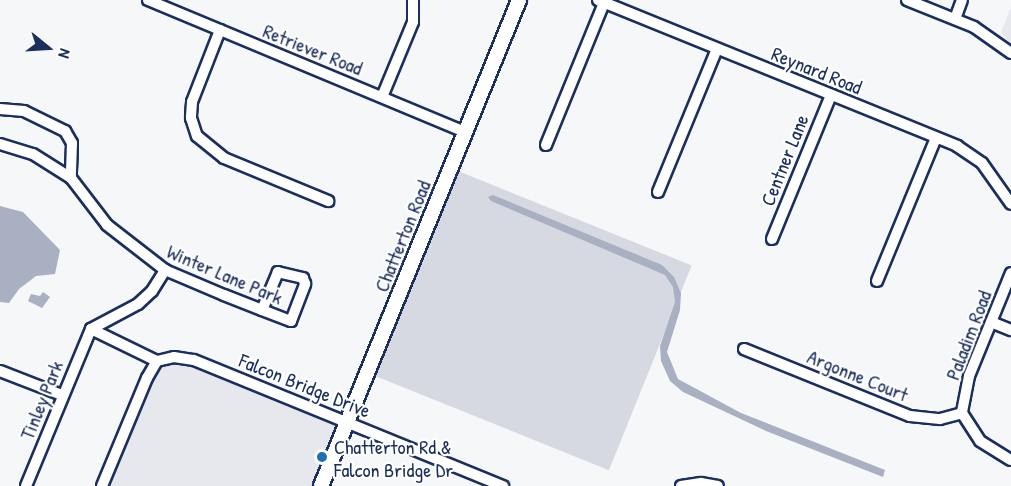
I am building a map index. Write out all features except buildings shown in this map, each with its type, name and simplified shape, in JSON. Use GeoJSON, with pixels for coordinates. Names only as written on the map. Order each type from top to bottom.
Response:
{"type":"FeatureCollection","features":[{"type":"Feature","properties":{"kind":"main road","name":"Chatterton Road"},"geometry":{"type":"LineString","coordinates":[[321,486],[519,0]]}},
{"type":"Feature","properties":{"kind":"street","name":"Retriever Road"},"geometry":{"type":"LineString","coordinates":[[148,0],[465,132]]}},
{"type":"Feature","properties":{"kind":"street"},"geometry":{"type":"LineString","coordinates":[[382,97],[412,22],[413,0]]}},
{"type":"Feature","properties":{"kind":"street"},"geometry":{"type":"LineString","coordinates":[[907,0],[984,32],[1011,53]]}},
{"type":"Feature","properties":{"kind":"street"},"geometry":{"type":"LineString","coordinates":[[955,19],[962,0]]}},
{"type":"Feature","properties":{"kind":"street"},"geometry":{"type":"LineString","coordinates":[[546,145],[601,1]]}},
{"type":"Feature","properties":{"kind":"street","name":"Reynard Road"},"geometry":{"type":"LineString","coordinates":[[601,1],[936,138],[976,157],[1010,197]]}},
{"type":"Feature","properties":{"kind":"street"},"geometry":{"type":"LineString","coordinates":[[220,30],[192,102],[191,118],[197,136],[224,158],[328,201]]}},
{"type":"Feature","properties":{"kind":"street"},"geometry":{"type":"LineString","coordinates":[[658,192],[717,49]]}},
{"type":"Feature","properties":{"kind":"street","name":"Centner Lane"},"geometry":{"type":"LineString","coordinates":[[772,239],[831,95]]}},
{"type":"Feature","properties":{"kind":"street"},"geometry":{"type":"LineString","coordinates":[[0,109],[24,111],[65,132],[72,143],[71,178]]}},
{"type":"Feature","properties":{"kind":"street"},"geometry":{"type":"LineString","coordinates":[[877,281],[936,138]]}},
{"type":"Feature","properties":{"kind":"street","name":"Winter Lane Park"},"geometry":{"type":"LineString","coordinates":[[0,144],[33,154],[71,178],[107,225],[165,270],[262,310],[291,321],[305,284],[303,278],[279,272],[262,310]]}},
{"type":"Feature","properties":{"kind":"street"},"geometry":{"type":"LineString","coordinates":[[91,329],[145,298],[165,270]]}},
{"type":"Feature","properties":{"kind":"street","name":"Paladim Road"},"geometry":{"type":"LineString","coordinates":[[962,413],[967,383],[1011,273]]}},
{"type":"Feature","properties":{"kind":"street"},"geometry":{"type":"LineString","coordinates":[[991,322],[1011,330]]}},
{"type":"Feature","properties":{"kind":"street"},"geometry":{"type":"LineString","coordinates":[[91,329],[157,361],[147,378],[102,486]]}},
{"type":"Feature","properties":{"kind":"street","name":"Tinley Park"},"geometry":{"type":"LineString","coordinates":[[26,486],[91,329]]}},
{"type":"Feature","properties":{"kind":"street","name":"Argonne Court"},"geometry":{"type":"LineString","coordinates":[[744,349],[910,416],[940,419],[962,413]]}},
{"type":"Feature","properties":{"kind":"street","name":"Falcon Bridge Drive"},"geometry":{"type":"LineString","coordinates":[[157,361],[174,357],[194,360],[503,486]]}},
{"type":"Feature","properties":{"kind":"street"},"geometry":{"type":"LineString","coordinates":[[0,371],[62,395]]}},
{"type":"Feature","properties":{"kind":"street"},"geometry":{"type":"LineString","coordinates":[[962,413],[980,441],[1011,460]]}},
{"type":"Feature","properties":{"kind":"street"},"geometry":{"type":"LineString","coordinates":[[680,482],[718,486]]}},
{"type":"Feature","properties":{"kind":"shaded area"},"geometry":{"type":"Polygon","coordinates":[[[1011,7],[1011,45],[1001,32],[1011,7]]]}},
{"type":"Feature","properties":{"kind":"shaded area"},"geometry":{"type":"Polygon","coordinates":[[[458,171],[692,265],[609,470],[375,376],[458,171]]]}},
{"type":"Feature","properties":{"kind":"shaded area"},"geometry":{"type":"Polygon","coordinates":[[[191,351],[345,415],[315,486],[95,486],[144,369],[168,352],[191,351]]]}},
{"type":"Feature","properties":{"kind":"water"},"geometry":{"type":"Polygon","coordinates":[[[493,195],[662,265],[674,277],[681,293],[680,310],[667,352],[678,379],[741,413],[885,470],[883,477],[766,431],[683,392],[670,381],[661,361],[660,346],[675,302],[673,287],[665,275],[491,201],[488,197],[493,195]]]}},
{"type":"Feature","properties":{"kind":"water"},"geometry":{"type":"Polygon","coordinates":[[[0,206],[23,212],[60,250],[55,274],[36,276],[19,289],[9,303],[0,302],[0,206]]]}},
{"type":"Feature","properties":{"kind":"water"},"geometry":{"type":"Polygon","coordinates":[[[43,292],[50,297],[42,308],[28,301],[31,294],[40,296],[43,292]]]}},
{"type":"Feature","properties":{"kind":"place","name":"Chatterton Rd & Falcon Bridge Dr"},"geometry":{"type":"Point","coordinates":[322,457]}}]}
